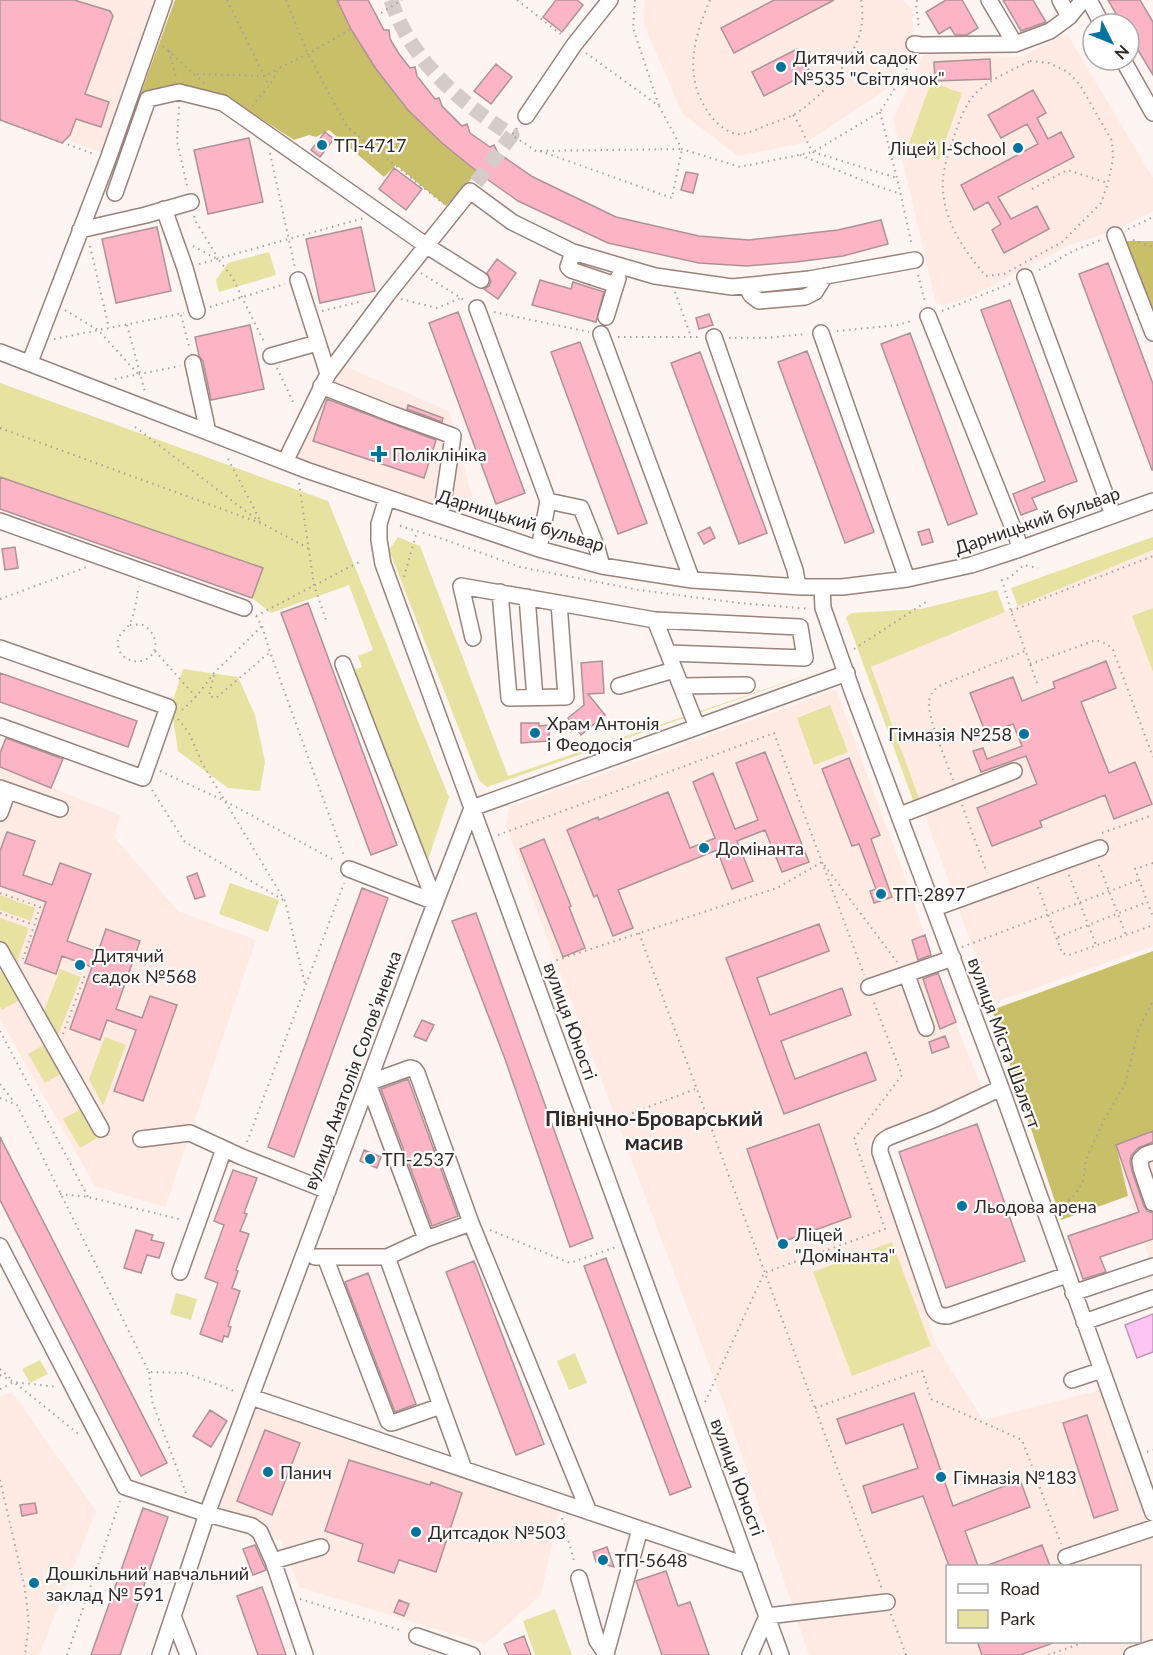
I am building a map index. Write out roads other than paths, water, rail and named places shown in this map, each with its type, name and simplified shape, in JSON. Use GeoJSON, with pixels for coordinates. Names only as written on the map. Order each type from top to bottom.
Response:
{"type":"FeatureCollection","features":[{"type":"Feature","properties":{"kind":"street"},"geometry":{"type":"LineString","coordinates":[[30,362],[85,235],[108,159],[164,0]]}},
{"type":"Feature","properties":{"kind":"street"},"geometry":{"type":"LineString","coordinates":[[526,116],[574,45],[610,0]]}},
{"type":"Feature","properties":{"kind":"street"},"geometry":{"type":"LineString","coordinates":[[989,0],[1015,44]]}},
{"type":"Feature","properties":{"kind":"street"},"geometry":{"type":"LineString","coordinates":[[1060,0],[1069,16]]}},
{"type":"Feature","properties":{"kind":"street"},"geometry":{"type":"LineString","coordinates":[[917,44],[1015,44],[1050,31],[1069,16],[1083,0]]}},
{"type":"Feature","properties":{"kind":"street"},"geometry":{"type":"LineString","coordinates":[[1130,72],[1153,113]]}},
{"type":"Feature","properties":{"kind":"street"},"geometry":{"type":"LineString","coordinates":[[115,193],[148,99],[179,92],[223,103],[427,246],[481,280]]}},
{"type":"Feature","properties":{"kind":"street"},"geometry":{"type":"LineString","coordinates":[[285,462],[324,380],[387,295],[470,191],[512,222],[573,252],[655,276],[732,287],[825,276],[915,260]]}},
{"type":"Feature","properties":{"kind":"street"},"geometry":{"type":"LineString","coordinates":[[85,235],[191,202]]}},
{"type":"Feature","properties":{"kind":"street"},"geometry":{"type":"LineString","coordinates":[[164,209],[175,236],[197,311]]}},
{"type":"Feature","properties":{"kind":"street"},"geometry":{"type":"LineString","coordinates":[[1115,235],[1153,333]]}},
{"type":"Feature","properties":{"kind":"street"},"geometry":{"type":"LineString","coordinates":[[573,252],[568,267],[571,270],[616,285]]}},
{"type":"Feature","properties":{"kind":"street"},"geometry":{"type":"LineString","coordinates":[[606,317],[622,266]]}},
{"type":"Feature","properties":{"kind":"street"},"geometry":{"type":"LineString","coordinates":[[1025,277],[1113,515]]}},
{"type":"Feature","properties":{"kind":"street"},"geometry":{"type":"LineString","coordinates":[[298,280],[318,343],[324,380]]}},
{"type":"Feature","properties":{"kind":"street"},"geometry":{"type":"LineString","coordinates":[[477,308],[548,501],[539,549]]}},
{"type":"Feature","properties":{"kind":"street"},"geometry":{"type":"LineString","coordinates":[[928,316],[1020,549]]}},
{"type":"Feature","properties":{"kind":"street"},"geometry":{"type":"LineString","coordinates":[[821,333],[907,579]]}},
{"type":"Feature","properties":{"kind":"street"},"geometry":{"type":"LineString","coordinates":[[601,334],[692,580]]}},
{"type":"Feature","properties":{"kind":"street"},"geometry":{"type":"LineString","coordinates":[[714,338],[795,570],[798,586]]}},
{"type":"Feature","properties":{"kind":"street"},"geometry":{"type":"LineString","coordinates":[[271,356],[318,343]]}},
{"type":"Feature","properties":{"kind":"street","name":"Дарницький бульвар"},"geometry":{"type":"LineString","coordinates":[[0,352],[285,462],[539,549],[602,566],[692,580],[842,587],[907,579],[970,565],[1153,501]]}},
{"type":"Feature","properties":{"kind":"street"},"geometry":{"type":"LineString","coordinates":[[193,363],[208,432]]}},
{"type":"Feature","properties":{"kind":"street"},"geometry":{"type":"LineString","coordinates":[[324,380],[392,414],[453,436],[443,503],[438,515]]}},
{"type":"Feature","properties":{"kind":"street"},"geometry":{"type":"LineString","coordinates":[[387,498],[379,524],[383,564],[472,808],[847,673]]}},
{"type":"Feature","properties":{"kind":"street"},"geometry":{"type":"LineString","coordinates":[[548,501],[581,508],[602,566]]}},
{"type":"Feature","properties":{"kind":"street"},"geometry":{"type":"LineString","coordinates":[[0,521],[250,612]]}},
{"type":"Feature","properties":{"kind":"street"},"geometry":{"type":"LineString","coordinates":[[473,638],[461,586],[655,620],[800,627],[805,658],[668,653]]}},
{"type":"Feature","properties":{"kind":"street","name":"вулиця Міста Шалетт"},"geometry":{"type":"LineString","coordinates":[[822,587],[823,608],[853,693],[935,908],[957,953],[1001,1088],[1153,1513]]}},
{"type":"Feature","properties":{"kind":"street"},"geometry":{"type":"LineString","coordinates":[[500,592],[509,698],[566,697],[559,603]]}},
{"type":"Feature","properties":{"kind":"street"},"geometry":{"type":"LineString","coordinates":[[527,597],[535,698]]}},
{"type":"Feature","properties":{"kind":"street"},"geometry":{"type":"LineString","coordinates":[[655,620],[697,727]]}},
{"type":"Feature","properties":{"kind":"street"},"geometry":{"type":"LineString","coordinates":[[0,648],[168,707],[146,771],[0,726]]}},
{"type":"Feature","properties":{"kind":"street"},"geometry":{"type":"LineString","coordinates":[[343,664],[435,902]]}},
{"type":"Feature","properties":{"kind":"street"},"geometry":{"type":"LineString","coordinates":[[619,686],[674,670]]}},
{"type":"Feature","properties":{"kind":"street"},"geometry":{"type":"LineString","coordinates":[[681,686],[747,685]]}},
{"type":"Feature","properties":{"kind":"street"},"geometry":{"type":"LineString","coordinates":[[900,814],[1014,771]]}},
{"type":"Feature","properties":{"kind":"street"},"geometry":{"type":"LineString","coordinates":[[0,813],[4,789],[60,809]]}},
{"type":"Feature","properties":{"kind":"street","name":"вулиця Анатолія Соловʼяненка"},"geometry":{"type":"LineString","coordinates":[[160,1655],[207,1514],[472,808]]}},
{"type":"Feature","properties":{"kind":"street","name":"вулиця Юності"},"geometry":{"type":"LineString","coordinates":[[472,808],[781,1655]]}},
{"type":"Feature","properties":{"kind":"street"},"geometry":{"type":"LineString","coordinates":[[935,908],[1097,849]]}},
{"type":"Feature","properties":{"kind":"street"},"geometry":{"type":"LineString","coordinates":[[349,868],[435,902]]}},
{"type":"Feature","properties":{"kind":"street"},"geometry":{"type":"LineString","coordinates":[[0,950],[101,1129]]}},
{"type":"Feature","properties":{"kind":"street"},"geometry":{"type":"LineString","coordinates":[[868,987],[907,975],[957,953]]}},
{"type":"Feature","properties":{"kind":"street"},"geometry":{"type":"LineString","coordinates":[[907,975],[926,1028]]}},
{"type":"Feature","properties":{"kind":"street"},"geometry":{"type":"LineString","coordinates":[[426,1239],[368,1083],[405,1069],[414,1069],[417,1073],[471,1223],[589,1512]]}},
{"type":"Feature","properties":{"kind":"street"},"geometry":{"type":"LineString","coordinates":[[1001,1088],[935,1119],[889,1137],[880,1144],[880,1152],[934,1309],[942,1316],[948,1317],[1067,1275]]}},
{"type":"Feature","properties":{"kind":"street"},"geometry":{"type":"LineString","coordinates":[[141,1139],[190,1133],[242,1157],[328,1191]]}},
{"type":"Feature","properties":{"kind":"street"},"geometry":{"type":"LineString","coordinates":[[180,1272],[224,1149]]}},
{"type":"Feature","properties":{"kind":"street"},"geometry":{"type":"LineString","coordinates":[[1153,1152],[1140,1160],[1150,1185],[1153,1203]]}},
{"type":"Feature","properties":{"kind":"street"},"geometry":{"type":"LineString","coordinates":[[303,1257],[387,1257],[426,1239],[471,1223]]}},
{"type":"Feature","properties":{"kind":"street"},"geometry":{"type":"LineString","coordinates":[[0,1246],[125,1486],[255,1528],[262,1536],[273,1562],[304,1655]]}},
{"type":"Feature","properties":{"kind":"street"},"geometry":{"type":"LineString","coordinates":[[325,1257],[388,1421],[395,1422],[441,1406]]}},
{"type":"Feature","properties":{"kind":"street"},"geometry":{"type":"LineString","coordinates":[[387,1257],[464,1469]]}},
{"type":"Feature","properties":{"kind":"street"},"geometry":{"type":"LineString","coordinates":[[1073,1293],[1153,1266]]}},
{"type":"Feature","properties":{"kind":"street"},"geometry":{"type":"LineString","coordinates":[[1084,1322],[1153,1298]]}},
{"type":"Feature","properties":{"kind":"street"},"geometry":{"type":"LineString","coordinates":[[1072,1380],[1102,1370]]}},
{"type":"Feature","properties":{"kind":"street"},"geometry":{"type":"LineString","coordinates":[[251,1397],[749,1566]]}},
{"type":"Feature","properties":{"kind":"street"},"geometry":{"type":"LineString","coordinates":[[1066,1557],[1153,1528]]}},
{"type":"Feature","properties":{"kind":"street"},"geometry":{"type":"LineString","coordinates":[[579,1578],[597,1641],[606,1654],[640,1529]]}},
{"type":"Feature","properties":{"kind":"street"},"geometry":{"type":"LineString","coordinates":[[273,1562],[321,1547]]}},
{"type":"Feature","properties":{"kind":"street"},"geometry":{"type":"LineString","coordinates":[[750,1655],[767,1616],[887,1602]]}},
{"type":"Feature","properties":{"kind":"street"},"geometry":{"type":"LineString","coordinates":[[173,1616],[188,1655]]}},
{"type":"Feature","properties":{"kind":"street"},"geometry":{"type":"LineString","coordinates":[[417,1636],[472,1655]]}},
{"type":"Feature","properties":{"kind":"street"},"geometry":{"type":"LineString","coordinates":[[1131,1655],[1153,1648]]}},
{"type":"Feature","properties":{"kind":"tunnel"},"geometry":{"type":"LineString","coordinates":[[391,0],[411,42],[439,78],[474,109],[512,135],[470,191]]}},
{"type":"Feature","properties":{"kind":"place","name":"Дитячий садок №535 \"Світлячок\""},"geometry":{"type":"Point","coordinates":[781,67]}},
{"type":"Feature","properties":{"kind":"place","name":"ТП-4717"},"geometry":{"type":"Point","coordinates":[322,145]}},
{"type":"Feature","properties":{"kind":"place","name":"Ліцей I-School"},"geometry":{"type":"Point","coordinates":[1018,148]}},
{"type":"Feature","properties":{"kind":"place","name":"Поліклініка"},"geometry":{"type":"Point","coordinates":[379,454]}},
{"type":"Feature","properties":{"kind":"place","name":"Храм Антонія і Феодосія"},"geometry":{"type":"Point","coordinates":[535,733]}},
{"type":"Feature","properties":{"kind":"place","name":"Гімназія №258"},"geometry":{"type":"Point","coordinates":[1024,734]}},
{"type":"Feature","properties":{"kind":"place","name":"Домінанта"},"geometry":{"type":"Point","coordinates":[704,848]}},
{"type":"Feature","properties":{"kind":"place","name":"ТП-2897"},"geometry":{"type":"Point","coordinates":[881,894]}},
{"type":"Feature","properties":{"kind":"place","name":"Дитячий садок №568"},"geometry":{"type":"Point","coordinates":[80,965]}},
{"type":"Feature","properties":{"kind":"place","name":"ТП-2537"},"geometry":{"type":"Point","coordinates":[370,1159]}},
{"type":"Feature","properties":{"kind":"place","name":"Льодова арена"},"geometry":{"type":"Point","coordinates":[962,1206]}},
{"type":"Feature","properties":{"kind":"place","name":"Ліцей \"Домінанта\""},"geometry":{"type":"Point","coordinates":[783,1244]}},
{"type":"Feature","properties":{"kind":"place","name":"Панич"},"geometry":{"type":"Point","coordinates":[268,1472]}},
{"type":"Feature","properties":{"kind":"place","name":"Гімназія №183"},"geometry":{"type":"Point","coordinates":[941,1477]}},
{"type":"Feature","properties":{"kind":"place","name":"Дитсадок №503"},"geometry":{"type":"Point","coordinates":[416,1532]}},
{"type":"Feature","properties":{"kind":"place","name":"ТП-5648"},"geometry":{"type":"Point","coordinates":[603,1560]}},
{"type":"Feature","properties":{"kind":"place","name":"Дошкільний навчальний заклад № 591"},"geometry":{"type":"Point","coordinates":[34,1583]}},
{"type":"Feature","properties":{"kind":"district","name":"Північно-Броварський масив"},"geometry":{"type":"Point","coordinates":[654,1129]}}]}
